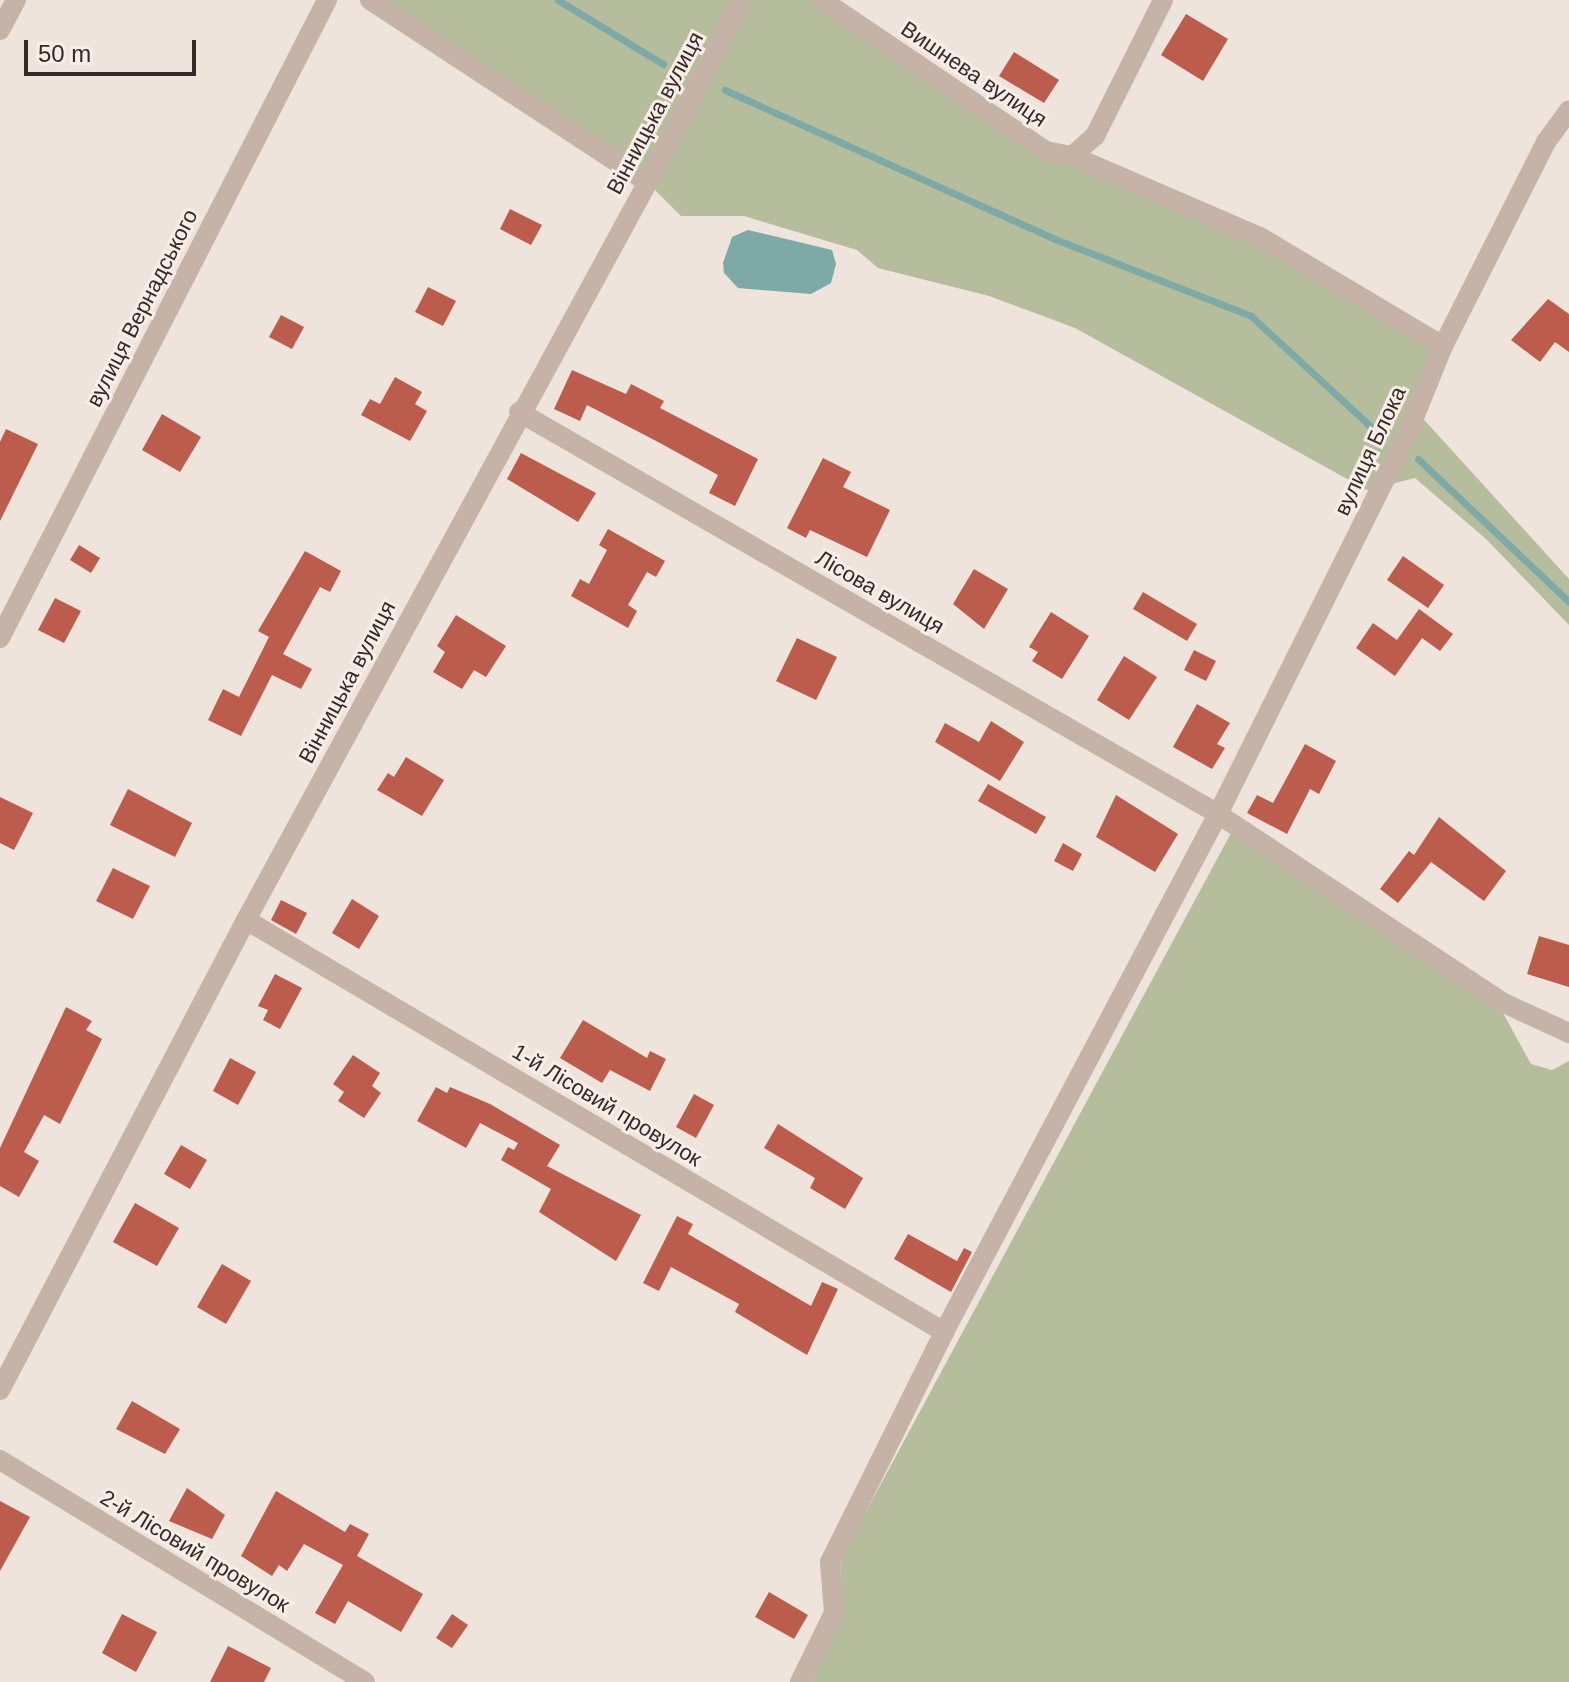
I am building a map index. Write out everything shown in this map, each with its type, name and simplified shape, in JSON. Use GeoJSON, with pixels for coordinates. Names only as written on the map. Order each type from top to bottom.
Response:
{"type":"FeatureCollection","features":[{"type":"Feature","properties":{"kind":"street"},"geometry":{"type":"LineString","coordinates":[[0,30],[16,0]]}},
{"type":"Feature","properties":{"kind":"street","name":"вулиця Вернадського"},"geometry":{"type":"LineString","coordinates":[[0,638],[327,0]]}},
{"type":"Feature","properties":{"kind":"street"},"geometry":{"type":"LineString","coordinates":[[370,0],[647,182]]}},
{"type":"Feature","properties":{"kind":"street","name":"Вінницька вулиця"},"geometry":{"type":"LineString","coordinates":[[0,1390],[246,920],[519,412],[647,182],[741,0]]}},
{"type":"Feature","properties":{"kind":"street","name":"Вишнева вулиця"},"geometry":{"type":"LineString","coordinates":[[822,0],[1046,151],[1072,156],[1260,237],[1443,346]]}},
{"type":"Feature","properties":{"kind":"street"},"geometry":{"type":"LineString","coordinates":[[1072,156],[1095,136],[1163,0]]}},
{"type":"Feature","properties":{"kind":"street","name":"вулиця Блока"},"geometry":{"type":"LineString","coordinates":[[800,1682],[834,1613],[830,1562],[944,1332],[1218,814],[1407,435],[1443,346],[1546,142],[1569,110]]}},
{"type":"Feature","properties":{"kind":"street","name":"Лісова вулиця"},"geometry":{"type":"LineString","coordinates":[[519,412],[1218,814],[1504,1003],[1569,1033]]}},
{"type":"Feature","properties":{"kind":"street","name":"1-й Лісовий провулок"},"geometry":{"type":"LineString","coordinates":[[246,920],[944,1332]]}},
{"type":"Feature","properties":{"kind":"street","name":"2-й Лісовий провулок"},"geometry":{"type":"LineString","coordinates":[[0,1460],[365,1682]]}},
{"type":"Feature","properties":{"kind":"green space"},"geometry":{"type":"Polygon","coordinates":[[[370,0],[822,0],[1046,151],[1260,237],[1443,346],[1417,412],[1569,579],[1569,625],[1486,539],[1415,478],[1367,490],[1075,328],[989,296],[878,268],[857,250],[744,216],[681,216],[647,182],[370,0]]]}},
{"type":"Feature","properties":{"kind":"green space"},"geometry":{"type":"Polygon","coordinates":[[[1231,833],[1497,1002],[1531,1064],[1552,1070],[1569,1061],[1569,1682],[811,1682],[843,1612],[840,1560],[1231,833]]]}},
{"type":"Feature","properties":{"kind":"water"},"geometry":{"type":"Polygon","coordinates":[[[748,230],[832,250],[836,264],[831,283],[811,294],[738,288],[724,273],[723,263],[732,237],[748,230]]]}},
{"type":"Feature","properties":{"kind":"building"},"geometry":{"type":"Polygon","coordinates":[[[1186,14],[1228,39],[1203,81],[1161,55],[1186,14]]]}},
{"type":"Feature","properties":{"kind":"building"},"geometry":{"type":"Polygon","coordinates":[[[1014,52],[1059,80],[1044,103],[999,76],[1014,52]]]}},
{"type":"Feature","properties":{"kind":"building"},"geometry":{"type":"Polygon","coordinates":[[[510,209],[542,225],[531,245],[500,229],[510,209]]]}},
{"type":"Feature","properties":{"kind":"building"},"geometry":{"type":"Polygon","coordinates":[[[428,287],[456,301],[443,326],[415,312],[428,287]]]}},
{"type":"Feature","properties":{"kind":"building"},"geometry":{"type":"Polygon","coordinates":[[[1548,299],[1569,314],[1569,352],[1555,342],[1540,362],[1511,340],[1548,299]]]}},
{"type":"Feature","properties":{"kind":"building"},"geometry":{"type":"Polygon","coordinates":[[[281,315],[304,327],[292,349],[269,337],[281,315]]]}},
{"type":"Feature","properties":{"kind":"building"},"geometry":{"type":"Polygon","coordinates":[[[572,370],[626,394],[631,384],[664,401],[660,408],[758,459],[735,506],[709,493],[718,475],[660,443],[587,405],[580,421],[554,409],[572,370]]]}},
{"type":"Feature","properties":{"kind":"building"},"geometry":{"type":"Polygon","coordinates":[[[395,377],[422,392],[415,404],[427,411],[410,441],[361,415],[370,399],[380,404],[395,377]]]}},
{"type":"Feature","properties":{"kind":"building"},"geometry":{"type":"Polygon","coordinates":[[[162,414],[201,437],[180,472],[142,450],[162,414]]]}},
{"type":"Feature","properties":{"kind":"building"},"geometry":{"type":"Polygon","coordinates":[[[6,429],[38,444],[0,521],[0,442],[6,429]]]}},
{"type":"Feature","properties":{"kind":"building"},"geometry":{"type":"Polygon","coordinates":[[[521,453],[596,493],[578,522],[507,479],[521,453]]]}},
{"type":"Feature","properties":{"kind":"building"},"geometry":{"type":"Polygon","coordinates":[[[823,458],[851,472],[843,487],[890,510],[867,557],[810,530],[806,538],[787,528],[823,458]]]}},
{"type":"Feature","properties":{"kind":"building"},"geometry":{"type":"Polygon","coordinates":[[[608,529],[665,561],[656,577],[647,572],[628,605],[637,611],[628,628],[571,596],[580,579],[589,584],[607,550],[599,545],[608,529]]]}},
{"type":"Feature","properties":{"kind":"building"},"geometry":{"type":"Polygon","coordinates":[[[79,545],[100,558],[91,573],[70,560],[79,545]]]}},
{"type":"Feature","properties":{"kind":"building"},"geometry":{"type":"Polygon","coordinates":[[[305,551],[341,571],[330,592],[320,587],[283,654],[312,669],[301,689],[272,675],[241,736],[208,720],[223,689],[239,697],[269,637],[258,631],[305,551]]]}},
{"type":"Feature","properties":{"kind":"building"},"geometry":{"type":"Polygon","coordinates":[[[1403,556],[1444,585],[1428,608],[1387,580],[1403,556]]]}},
{"type":"Feature","properties":{"kind":"building"},"geometry":{"type":"Polygon","coordinates":[[[974,569],[1008,589],[984,629],[953,604],[974,569]]]}},
{"type":"Feature","properties":{"kind":"building"},"geometry":{"type":"Polygon","coordinates":[[[1143,592],[1197,624],[1187,641],[1133,609],[1143,592]]]}},
{"type":"Feature","properties":{"kind":"building"},"geometry":{"type":"Polygon","coordinates":[[[55,598],[81,611],[64,643],[38,630],[55,598]]]}},
{"type":"Feature","properties":{"kind":"building"},"geometry":{"type":"Polygon","coordinates":[[[1419,609],[1453,634],[1440,651],[1422,638],[1395,676],[1356,648],[1373,623],[1397,640],[1419,609]]]}},
{"type":"Feature","properties":{"kind":"building"},"geometry":{"type":"Polygon","coordinates":[[[1051,612],[1089,636],[1062,679],[1032,661],[1038,652],[1029,647],[1051,612]]]}},
{"type":"Feature","properties":{"kind":"building"},"geometry":{"type":"Polygon","coordinates":[[[456,615],[506,646],[486,677],[474,670],[462,689],[433,672],[445,652],[437,646],[456,615]]]}},
{"type":"Feature","properties":{"kind":"building"},"geometry":{"type":"Polygon","coordinates":[[[797,638],[837,657],[816,700],[776,681],[797,638]]]}},
{"type":"Feature","properties":{"kind":"building"},"geometry":{"type":"Polygon","coordinates":[[[1194,650],[1216,661],[1206,681],[1184,670],[1194,650]]]}},
{"type":"Feature","properties":{"kind":"building"},"geometry":{"type":"Polygon","coordinates":[[[1124,656],[1157,677],[1129,720],[1097,700],[1124,656]]]}},
{"type":"Feature","properties":{"kind":"building"},"geometry":{"type":"Polygon","coordinates":[[[1197,704],[1230,723],[1217,744],[1225,748],[1212,769],[1173,747],[1197,704]]]}},
{"type":"Feature","properties":{"kind":"building"},"geometry":{"type":"Polygon","coordinates":[[[991,721],[1024,742],[1000,781],[935,742],[945,723],[979,742],[991,721]]]}},
{"type":"Feature","properties":{"kind":"building"},"geometry":{"type":"Polygon","coordinates":[[[1305,744],[1336,761],[1319,794],[1310,789],[1287,834],[1247,813],[1257,795],[1273,803],[1305,744]]]}},
{"type":"Feature","properties":{"kind":"building"},"geometry":{"type":"Polygon","coordinates":[[[406,757],[444,780],[422,816],[377,790],[388,773],[394,777],[406,757]]]}},
{"type":"Feature","properties":{"kind":"building"},"geometry":{"type":"Polygon","coordinates":[[[988,784],[1046,817],[1036,834],[978,801],[988,784]]]}},
{"type":"Feature","properties":{"kind":"building"},"geometry":{"type":"Polygon","coordinates":[[[128,789],[192,823],[175,857],[110,825],[128,789]]]}},
{"type":"Feature","properties":{"kind":"building"},"geometry":{"type":"Polygon","coordinates":[[[1116,795],[1178,834],[1155,872],[1096,837],[1116,795]]]}},
{"type":"Feature","properties":{"kind":"building"},"geometry":{"type":"Polygon","coordinates":[[[0,797],[33,813],[14,850],[0,843],[0,797]]]}},
{"type":"Feature","properties":{"kind":"building"},"geometry":{"type":"Polygon","coordinates":[[[1439,817],[1506,871],[1484,901],[1431,862],[1398,903],[1380,889],[1409,851],[1414,855],[1439,817]]]}},
{"type":"Feature","properties":{"kind":"building"},"geometry":{"type":"Polygon","coordinates":[[[1063,843],[1082,854],[1073,871],[1054,861],[1063,843]]]}},
{"type":"Feature","properties":{"kind":"building"},"geometry":{"type":"Polygon","coordinates":[[[113,868],[150,886],[133,919],[96,901],[113,868]]]}},
{"type":"Feature","properties":{"kind":"building"},"geometry":{"type":"Polygon","coordinates":[[[352,899],[379,916],[359,949],[332,933],[352,899]]]}},
{"type":"Feature","properties":{"kind":"building"},"geometry":{"type":"Polygon","coordinates":[[[281,900],[307,913],[296,934],[271,920],[281,900]]]}},
{"type":"Feature","properties":{"kind":"building"},"geometry":{"type":"Polygon","coordinates":[[[1539,936],[1569,945],[1569,987],[1527,974],[1539,936]]]}},
{"type":"Feature","properties":{"kind":"building"},"geometry":{"type":"Polygon","coordinates":[[[275,974],[302,988],[280,1029],[263,1020],[268,1010],[258,1006],[275,974]]]}},
{"type":"Feature","properties":{"kind":"building"},"geometry":{"type":"Polygon","coordinates":[[[66,1007],[92,1021],[86,1030],[102,1039],[60,1124],[44,1115],[24,1152],[39,1161],[19,1197],[0,1186],[0,1148],[66,1007]]]}},
{"type":"Feature","properties":{"kind":"building"},"geometry":{"type":"Polygon","coordinates":[[[583,1020],[647,1058],[650,1051],[666,1059],[650,1091],[610,1070],[602,1083],[560,1058],[583,1020]]]}},
{"type":"Feature","properties":{"kind":"building"},"geometry":{"type":"Polygon","coordinates":[[[353,1055],[380,1073],[372,1086],[381,1093],[364,1118],[338,1101],[344,1092],[333,1084],[353,1055]]]}},
{"type":"Feature","properties":{"kind":"building"},"geometry":{"type":"Polygon","coordinates":[[[230,1058],[256,1072],[238,1105],[213,1091],[230,1058]]]}},
{"type":"Feature","properties":{"kind":"building"},"geometry":{"type":"Polygon","coordinates":[[[436,1087],[447,1093],[450,1087],[490,1104],[560,1145],[547,1166],[641,1215],[616,1261],[539,1212],[551,1189],[501,1160],[508,1147],[514,1150],[518,1143],[480,1123],[466,1148],[417,1121],[436,1087]]]}},
{"type":"Feature","properties":{"kind":"building"},"geometry":{"type":"Polygon","coordinates":[[[694,1094],[714,1105],[696,1138],[676,1127],[694,1094]]]}},
{"type":"Feature","properties":{"kind":"building"},"geometry":{"type":"Polygon","coordinates":[[[778,1124],[863,1178],[845,1209],[810,1188],[815,1178],[764,1148],[778,1124]]]}},
{"type":"Feature","properties":{"kind":"building"},"geometry":{"type":"Polygon","coordinates":[[[181,1145],[207,1160],[190,1189],[164,1174],[181,1145]]]}},
{"type":"Feature","properties":{"kind":"building"},"geometry":{"type":"Polygon","coordinates":[[[135,1203],[179,1228],[157,1266],[113,1242],[135,1203]]]}},
{"type":"Feature","properties":{"kind":"building"},"geometry":{"type":"Polygon","coordinates":[[[677,1216],[693,1224],[688,1234],[811,1306],[822,1282],[838,1289],[807,1355],[735,1312],[739,1304],[671,1267],[659,1291],[643,1283],[677,1216]]]}},
{"type":"Feature","properties":{"kind":"building"},"geometry":{"type":"Polygon","coordinates":[[[908,1234],[957,1261],[964,1248],[972,1252],[951,1292],[894,1259],[908,1234]]]}},
{"type":"Feature","properties":{"kind":"building"},"geometry":{"type":"Polygon","coordinates":[[[222,1264],[251,1281],[226,1324],[197,1307],[222,1264]]]}},
{"type":"Feature","properties":{"kind":"building"},"geometry":{"type":"Polygon","coordinates":[[[132,1401],[180,1429],[165,1454],[116,1429],[132,1401]]]}},
{"type":"Feature","properties":{"kind":"building"},"geometry":{"type":"Polygon","coordinates":[[[187,1488],[225,1515],[212,1539],[169,1521],[187,1488]]]}},
{"type":"Feature","properties":{"kind":"building"},"geometry":{"type":"Polygon","coordinates":[[[276,1491],[345,1532],[350,1524],[369,1534],[357,1556],[423,1594],[401,1632],[348,1601],[335,1624],[315,1613],[343,1565],[304,1544],[287,1571],[279,1565],[272,1576],[241,1556],[276,1491]]]}},
{"type":"Feature","properties":{"kind":"building"},"geometry":{"type":"Polygon","coordinates":[[[0,1501],[30,1517],[0,1571],[0,1501]]]}},
{"type":"Feature","properties":{"kind":"building"},"geometry":{"type":"Polygon","coordinates":[[[769,1592],[808,1615],[794,1639],[755,1617],[769,1592]]]}},
{"type":"Feature","properties":{"kind":"building"},"geometry":{"type":"Polygon","coordinates":[[[122,1614],[157,1632],[136,1672],[102,1653],[122,1614]]]}},
{"type":"Feature","properties":{"kind":"building"},"geometry":{"type":"Polygon","coordinates":[[[452,1614],[468,1625],[452,1648],[436,1638],[452,1614]]]}},
{"type":"Feature","properties":{"kind":"building"},"geometry":{"type":"Polygon","coordinates":[[[228,1646],[271,1668],[264,1682],[210,1682],[228,1646]]]}},
{"type":"Feature","properties":{"kind":"waterway"},"geometry":{"type":"LineString","coordinates":[[558,0],[663,64]]}},
{"type":"Feature","properties":{"kind":"waterway"},"geometry":{"type":"LineString","coordinates":[[725,90],[1055,239],[1251,316],[1383,438]]}},
{"type":"Feature","properties":{"kind":"waterway"},"geometry":{"type":"LineString","coordinates":[[1418,459],[1569,602]]}}]}
